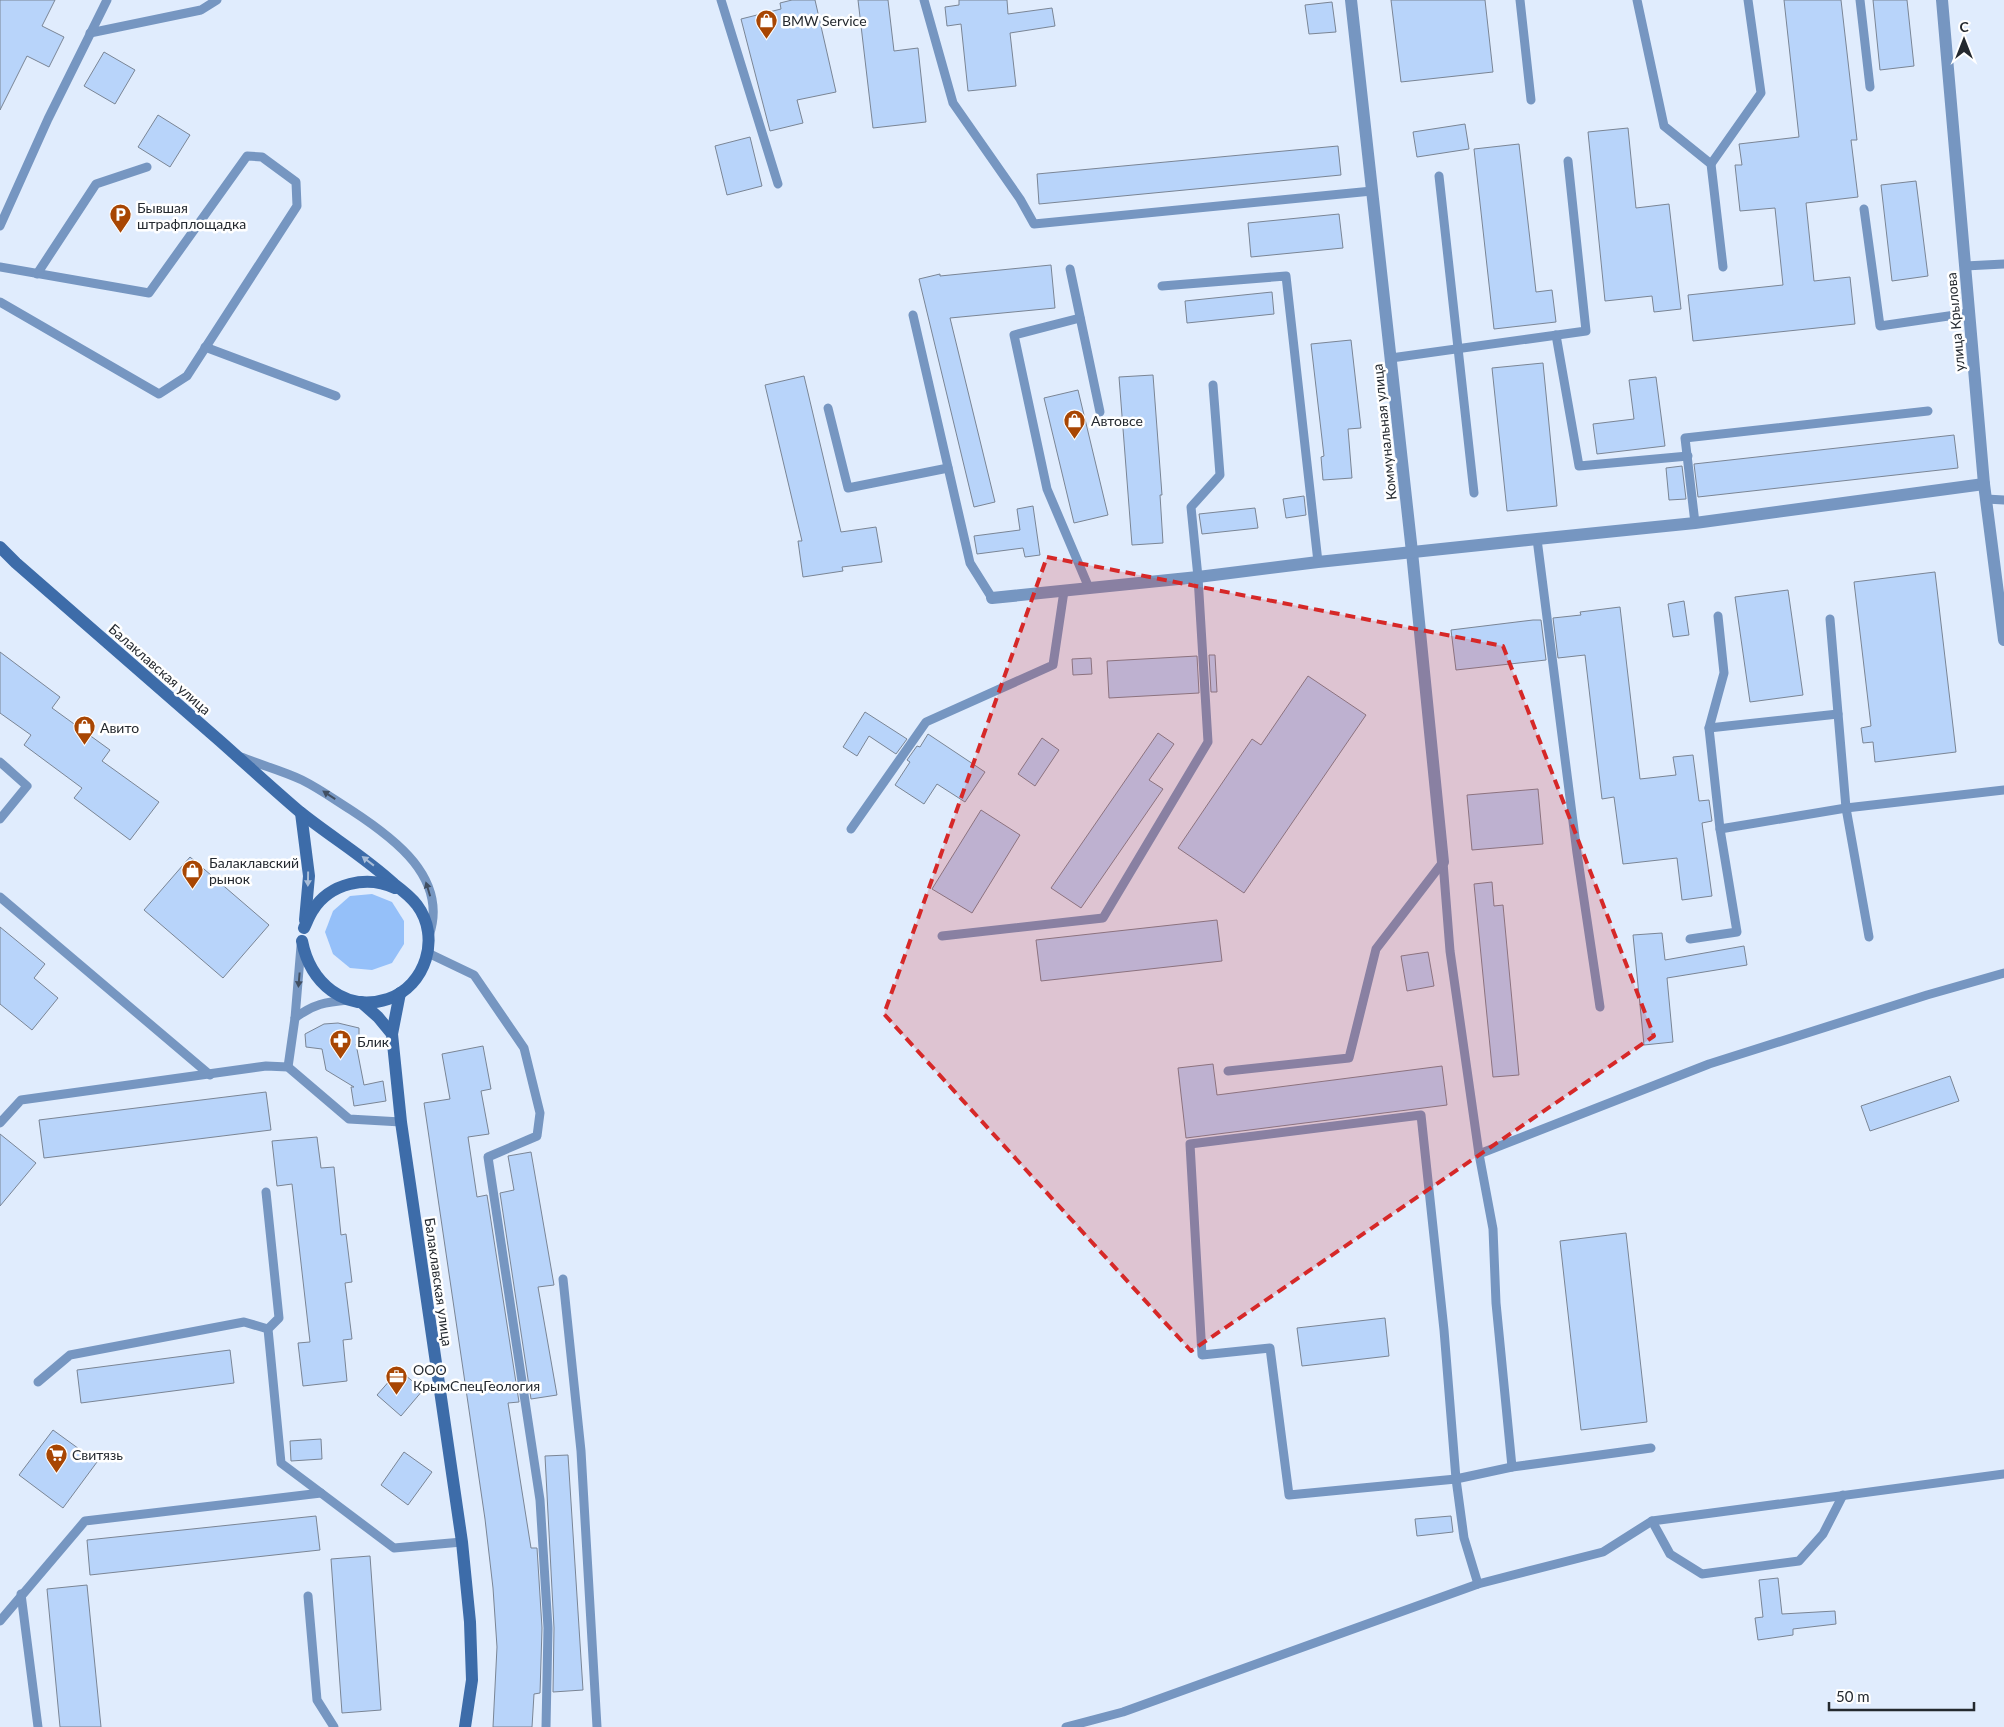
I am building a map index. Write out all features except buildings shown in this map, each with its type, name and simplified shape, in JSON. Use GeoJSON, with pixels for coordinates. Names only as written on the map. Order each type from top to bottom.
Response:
{"type":"FeatureCollection","features":[{"type":"Feature","properties":{"kind":"main road","name":"Балаклавская улица"},"geometry":{"type":"LineString","coordinates":[[0,547],[23,570],[301,813],[358,854],[417,905],[425,920],[429,936],[428,953],[418,976],[400,993],[388,999],[376,1002],[356,1001]]}},
{"type":"Feature","properties":{"kind":"main road"},"geometry":{"type":"LineString","coordinates":[[301,813],[309,876],[304,928]]}},
{"type":"Feature","properties":{"kind":"main road"},"geometry":{"type":"LineString","coordinates":[[304,928],[313,909],[327,894],[345,885],[366,881],[386,884],[405,893]]}},
{"type":"Feature","properties":{"kind":"main road"},"geometry":{"type":"LineString","coordinates":[[302,941],[307,961],[317,979],[339,996],[356,1001],[378,1017],[392,1034]]}},
{"type":"Feature","properties":{"kind":"main road","name":"Балаклавская улица"},"geometry":{"type":"LineString","coordinates":[[400,993],[392,1034],[401,1122],[462,1542],[471,1631],[472,1680],[466,1727]]}},
{"type":"Feature","properties":{"kind":"street","name":"Коммунальная улица"},"geometry":{"type":"LineString","coordinates":[[1351,0],[1412,552],[1443,862]]}},
{"type":"Feature","properties":{"kind":"street","name":"улица Крылова"},"geometry":{"type":"LineString","coordinates":[[1942,0],[1984,484],[2004,640]]}},
{"type":"Feature","properties":{"kind":"street"},"geometry":{"type":"LineString","coordinates":[[992,598],[1198,577],[1537,538],[1694,523],[1984,484]]}},
{"type":"Feature","properties":{"kind":"street"},"geometry":{"type":"LineString","coordinates":[[302,941],[304,928]]}},
{"type":"Feature","properties":{"kind":"lane"},"geometry":{"type":"LineString","coordinates":[[0,226],[48,119],[107,0]]}},
{"type":"Feature","properties":{"kind":"lane"},"geometry":{"type":"LineString","coordinates":[[90,32],[200,10],[217,0]]}},
{"type":"Feature","properties":{"kind":"lane"},"geometry":{"type":"LineString","coordinates":[[721,0],[778,184]]}},
{"type":"Feature","properties":{"kind":"lane"},"geometry":{"type":"LineString","coordinates":[[924,0],[953,103],[1020,199],[1034,224],[1372,191]]}},
{"type":"Feature","properties":{"kind":"lane"},"geometry":{"type":"LineString","coordinates":[[1520,0],[1531,100]]}},
{"type":"Feature","properties":{"kind":"lane"},"geometry":{"type":"LineString","coordinates":[[1637,0],[1664,126],[1711,164]]}},
{"type":"Feature","properties":{"kind":"lane"},"geometry":{"type":"LineString","coordinates":[[1723,268],[1711,164],[1761,94],[1748,0]]}},
{"type":"Feature","properties":{"kind":"lane"},"geometry":{"type":"LineString","coordinates":[[1860,0],[1870,87]]}},
{"type":"Feature","properties":{"kind":"lane"},"geometry":{"type":"LineString","coordinates":[[0,267],[149,293],[247,156],[262,157],[296,182],[297,206],[205,348],[186,376],[158,394],[0,302]]}},
{"type":"Feature","properties":{"kind":"lane"},"geometry":{"type":"LineString","coordinates":[[1391,358],[1586,331],[1568,161]]}},
{"type":"Feature","properties":{"kind":"lane"},"geometry":{"type":"LineString","coordinates":[[37,274],[96,184],[147,167]]}},
{"type":"Feature","properties":{"kind":"lane"},"geometry":{"type":"LineString","coordinates":[[1439,176],[1474,493]]}},
{"type":"Feature","properties":{"kind":"lane"},"geometry":{"type":"LineString","coordinates":[[1864,209],[1880,326],[1969,313]]}},
{"type":"Feature","properties":{"kind":"lane"},"geometry":{"type":"LineString","coordinates":[[1965,266],[2004,264]]}},
{"type":"Feature","properties":{"kind":"lane"},"geometry":{"type":"LineString","coordinates":[[1070,269],[1100,412]]}},
{"type":"Feature","properties":{"kind":"lane"},"geometry":{"type":"LineString","coordinates":[[1162,286],[1286,276],[1318,562]]}},
{"type":"Feature","properties":{"kind":"lane"},"geometry":{"type":"LineString","coordinates":[[913,315],[970,563],[992,598]]}},
{"type":"Feature","properties":{"kind":"lane"},"geometry":{"type":"LineString","coordinates":[[1080,318],[1014,335],[1047,490],[1090,588]]}},
{"type":"Feature","properties":{"kind":"lane"},"geometry":{"type":"LineString","coordinates":[[1556,335],[1579,466],[1688,456]]}},
{"type":"Feature","properties":{"kind":"lane"},"geometry":{"type":"LineString","coordinates":[[205,348],[336,396]]}},
{"type":"Feature","properties":{"kind":"lane"},"geometry":{"type":"LineString","coordinates":[[942,936],[1103,918],[1208,742],[1198,577],[1191,507],[1220,475],[1213,385]]}},
{"type":"Feature","properties":{"kind":"lane"},"geometry":{"type":"LineString","coordinates":[[828,408],[848,488],[948,468]]}},
{"type":"Feature","properties":{"kind":"lane"},"geometry":{"type":"LineString","coordinates":[[1694,523],[1685,438],[1928,411]]}},
{"type":"Feature","properties":{"kind":"lane"},"geometry":{"type":"LineString","coordinates":[[1986,499],[2004,500]]}},
{"type":"Feature","properties":{"kind":"lane"},"geometry":{"type":"LineString","coordinates":[[1537,538],[1577,853],[1600,1007]]}},
{"type":"Feature","properties":{"kind":"lane"},"geometry":{"type":"LineString","coordinates":[[850,829],[926,722],[1053,665],[1064,591]]}},
{"type":"Feature","properties":{"kind":"lane"},"geometry":{"type":"LineString","coordinates":[[1690,939],[1737,932],[1720,829],[1709,728],[1724,673],[1718,616]]}},
{"type":"Feature","properties":{"kind":"lane"},"geometry":{"type":"LineString","coordinates":[[1830,619],[1846,808],[1869,937]]}},
{"type":"Feature","properties":{"kind":"lane"},"geometry":{"type":"LineString","coordinates":[[1709,728],[1838,714]]}},
{"type":"Feature","properties":{"kind":"lane"},"geometry":{"type":"LineString","coordinates":[[237,756],[300,779],[325,792],[379,828],[404,850],[420,868],[428,886],[434,922],[429,936]]}},
{"type":"Feature","properties":{"kind":"lane"},"geometry":{"type":"LineString","coordinates":[[0,762],[27,786],[0,818]]}},
{"type":"Feature","properties":{"kind":"lane"},"geometry":{"type":"LineString","coordinates":[[1720,829],[1846,808],[2004,790]]}},
{"type":"Feature","properties":{"kind":"lane"},"geometry":{"type":"LineString","coordinates":[[1228,1071],[1350,1058],[1375,952],[1443,862]]}},
{"type":"Feature","properties":{"kind":"lane"},"geometry":{"type":"LineString","coordinates":[[1443,862],[1450,951],[1479,1154],[1492,1229],[1496,1303],[1512,1467]]}},
{"type":"Feature","properties":{"kind":"lane"},"geometry":{"type":"LineString","coordinates":[[0,897],[210,1075]]}},
{"type":"Feature","properties":{"kind":"lane"},"geometry":{"type":"LineString","coordinates":[[288,1068],[302,941]]}},
{"type":"Feature","properties":{"kind":"lane"},"geometry":{"type":"LineString","coordinates":[[428,953],[474,976],[524,1048],[540,1113],[537,1136],[488,1158],[499,1243],[540,1500],[548,1628],[546,1727]]}},
{"type":"Feature","properties":{"kind":"lane"},"geometry":{"type":"LineString","coordinates":[[1479,1154],[1710,1064],[1927,995],[2004,973]]}},
{"type":"Feature","properties":{"kind":"lane"},"geometry":{"type":"LineString","coordinates":[[295,1018],[308,1008],[321,1003],[356,1001]]}},
{"type":"Feature","properties":{"kind":"lane"},"geometry":{"type":"LineString","coordinates":[[0,1123],[21,1100],[266,1066],[288,1068],[349,1119],[401,1122]]}},
{"type":"Feature","properties":{"kind":"lane"},"geometry":{"type":"LineString","coordinates":[[1478,1584],[1464,1538],[1456,1479],[1444,1330],[1421,1115],[1190,1144],[1202,1355],[1270,1348],[1289,1495],[1456,1479],[1512,1467],[1651,1448]]}},
{"type":"Feature","properties":{"kind":"lane"},"geometry":{"type":"LineString","coordinates":[[266,1192],[279,1318],[268,1328]]}},
{"type":"Feature","properties":{"kind":"lane"},"geometry":{"type":"LineString","coordinates":[[563,1279],[581,1450],[597,1727]]}},
{"type":"Feature","properties":{"kind":"lane"},"geometry":{"type":"LineString","coordinates":[[38,1382],[70,1355],[244,1322],[268,1328]]}},
{"type":"Feature","properties":{"kind":"lane"},"geometry":{"type":"LineString","coordinates":[[268,1328],[281,1463],[394,1548],[462,1542]]}},
{"type":"Feature","properties":{"kind":"lane"},"geometry":{"type":"LineString","coordinates":[[1066,1727],[1123,1712],[1478,1584],[1603,1552],[1652,1520],[2004,1474]]}},
{"type":"Feature","properties":{"kind":"lane"},"geometry":{"type":"LineString","coordinates":[[0,1621],[85,1520],[321,1493]]}},
{"type":"Feature","properties":{"kind":"lane"},"geometry":{"type":"LineString","coordinates":[[1652,1520],[1670,1554],[1702,1574],[1780,1564],[1799,1561],[1823,1534],[1843,1495]]}},
{"type":"Feature","properties":{"kind":"lane"},"geometry":{"type":"LineString","coordinates":[[22,1594],[38,1727]]}},
{"type":"Feature","properties":{"kind":"lane"},"geometry":{"type":"LineString","coordinates":[[308,1596],[317,1700],[334,1727]]}},
{"type":"Feature","properties":{"kind":"highlighted area"},"geometry":{"type":"Polygon","coordinates":[[[1047,557],[1503,646],[1654,1036],[1191,1351],[884,1014],[1047,557]]]}},
{"type":"Feature","properties":{"kind":"shaded area"},"geometry":{"type":"Polygon","coordinates":[[[372,894],[392,902],[404,921],[404,944],[392,963],[372,970],[350,968],[333,954],[325,932],[333,911],[350,896],[372,894]]]}},
{"type":"Feature","properties":{"kind":"place","name":"BMW Service"},"geometry":{"type":"Point","coordinates":[766,39]}},
{"type":"Feature","properties":{"kind":"place","name":"Бывшая штрафплощадка"},"geometry":{"type":"Point","coordinates":[121,234]}},
{"type":"Feature","properties":{"kind":"place","name":"Автовсе"},"geometry":{"type":"Point","coordinates":[1075,439]}},
{"type":"Feature","properties":{"kind":"place","name":"Авито"},"geometry":{"type":"Point","coordinates":[84,746]}},
{"type":"Feature","properties":{"kind":"place","name":"Балаклавский рынок"},"geometry":{"type":"Point","coordinates":[193,889]}},
{"type":"Feature","properties":{"kind":"place","name":"Блик"},"geometry":{"type":"Point","coordinates":[341,1060]}},
{"type":"Feature","properties":{"kind":"place","name":"ООО КрымСпецГеология"},"geometry":{"type":"Point","coordinates":[397,1396]}},
{"type":"Feature","properties":{"kind":"place","name":"Свитязь"},"geometry":{"type":"Point","coordinates":[56,1473]}}]}
